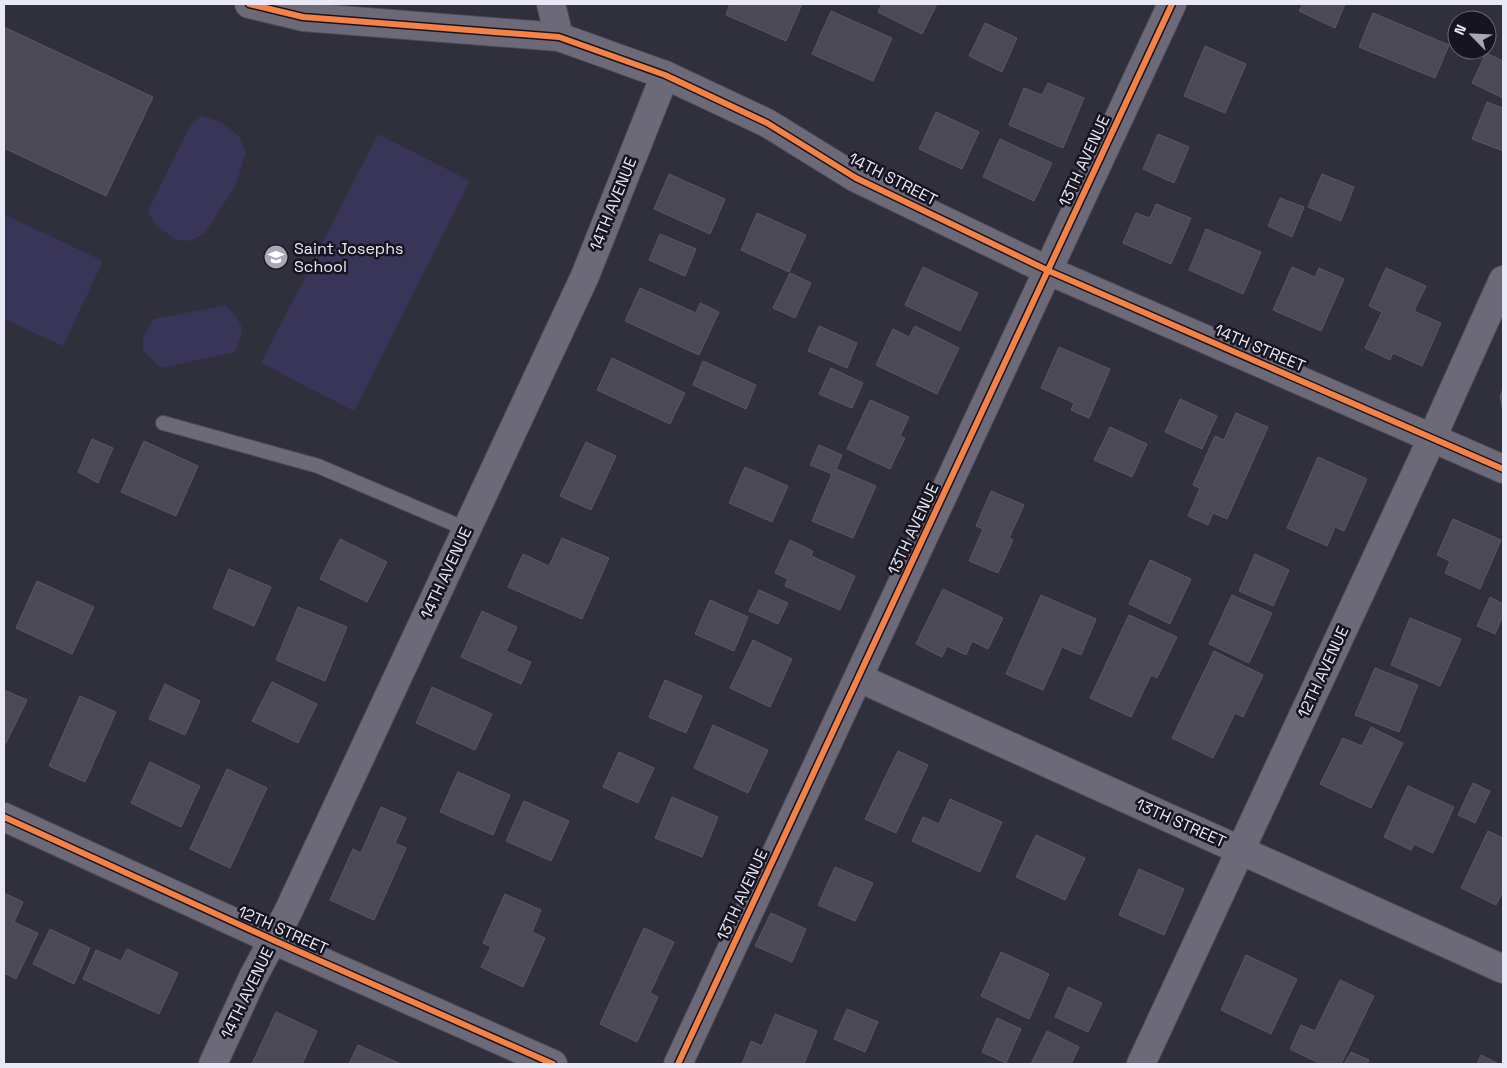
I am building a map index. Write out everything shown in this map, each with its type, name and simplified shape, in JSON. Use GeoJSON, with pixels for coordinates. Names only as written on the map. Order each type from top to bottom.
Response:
{"type":"FeatureCollection","features":[{"type":"Feature","properties":{"kind":"street","name":"14TH STREET"},"geometry":{"type":"LineString","coordinates":[[249,4],[302,17],[559,37],[665,75],[768,123],[856,178],[1048,271],[1503,469]]}},
{"type":"Feature","properties":{"kind":"street"},"geometry":{"type":"LineString","coordinates":[[550,4],[559,37]]}},
{"type":"Feature","properties":{"kind":"street","name":"13TH AVENUE"},"geometry":{"type":"LineString","coordinates":[[678,1064],[1172,4]]}},
{"type":"Feature","properties":{"kind":"street","name":"14TH AVENUE"},"geometry":{"type":"LineString","coordinates":[[213,1064],[253,977],[288,912],[585,276],[665,75]]}},
{"type":"Feature","properties":{"kind":"street","name":"12TH AVENUE"},"geometry":{"type":"LineString","coordinates":[[1141,1064],[1503,280]]}},
{"type":"Feature","properties":{"kind":"street","name":"13TH STREET"},"geometry":{"type":"LineString","coordinates":[[859,678],[1503,969]]}},
{"type":"Feature","properties":{"kind":"street","name":"12TH STREET"},"geometry":{"type":"LineString","coordinates":[[4,817],[273,940],[553,1064]]}},
{"type":"Feature","properties":{"kind":"lane"},"geometry":{"type":"LineString","coordinates":[[163,423],[318,466],[466,529]]}},
{"type":"Feature","properties":{"kind":"shaded area"},"geometry":{"type":"Polygon","coordinates":[[[201,116],[221,122],[239,136],[246,152],[236,185],[204,234],[188,241],[174,239],[154,223],[148,211],[190,126],[201,116]]]}},
{"type":"Feature","properties":{"kind":"shaded area"},"geometry":{"type":"Polygon","coordinates":[[[378,134],[470,181],[354,411],[261,363],[378,134]]]}},
{"type":"Feature","properties":{"kind":"shaded area"},"geometry":{"type":"Polygon","coordinates":[[[4,214],[103,261],[63,346],[4,319],[4,214]]]}},
{"type":"Feature","properties":{"kind":"shaded area"},"geometry":{"type":"Polygon","coordinates":[[[226,305],[240,323],[242,332],[235,352],[161,368],[143,350],[143,337],[154,319],[226,305]]]}},
{"type":"Feature","properties":{"kind":"building"},"geometry":{"type":"Polygon","coordinates":[[[730,4],[802,4],[786,41],[726,15],[730,4]]]}},
{"type":"Feature","properties":{"kind":"building"},"geometry":{"type":"Polygon","coordinates":[[[882,4],[937,4],[922,34],[878,12],[882,4]]]}},
{"type":"Feature","properties":{"kind":"building"},"geometry":{"type":"Polygon","coordinates":[[[1303,4],[1345,4],[1335,28],[1299,11],[1303,4]]]}},
{"type":"Feature","properties":{"kind":"building"},"geometry":{"type":"Polygon","coordinates":[[[831,11],[892,38],[873,81],[812,54],[831,11]]]}},
{"type":"Feature","properties":{"kind":"building"},"geometry":{"type":"Polygon","coordinates":[[[1373,13],[1447,44],[1447,50],[1435,78],[1359,47],[1373,13]]]}},
{"type":"Feature","properties":{"kind":"building"},"geometry":{"type":"Polygon","coordinates":[[[985,23],[1017,38],[1002,72],[969,56],[985,23]]]}},
{"type":"Feature","properties":{"kind":"building"},"geometry":{"type":"Polygon","coordinates":[[[4,27],[153,97],[106,196],[4,148],[4,27]]]}},
{"type":"Feature","properties":{"kind":"building"},"geometry":{"type":"Polygon","coordinates":[[[1205,46],[1246,64],[1225,113],[1184,96],[1205,46]]]}},
{"type":"Feature","properties":{"kind":"building"},"geometry":{"type":"Polygon","coordinates":[[[1497,58],[1503,61],[1503,98],[1472,83],[1483,60],[1497,60],[1497,58]]]}},
{"type":"Feature","properties":{"kind":"building"},"geometry":{"type":"Polygon","coordinates":[[[1048,83],[1084,98],[1063,148],[1009,125],[1024,88],[1042,95],[1048,83]]]}},
{"type":"Feature","properties":{"kind":"building"},"geometry":{"type":"Polygon","coordinates":[[[1487,102],[1503,108],[1503,151],[1472,139],[1487,102]]]}},
{"type":"Feature","properties":{"kind":"building"},"geometry":{"type":"Polygon","coordinates":[[[936,112],[979,132],[962,169],[919,149],[936,112]]]}},
{"type":"Feature","properties":{"kind":"building"},"geometry":{"type":"Polygon","coordinates":[[[1158,134],[1189,147],[1174,183],[1143,169],[1158,134]]]}},
{"type":"Feature","properties":{"kind":"building"},"geometry":{"type":"Polygon","coordinates":[[[1000,139],[1052,163],[1034,201],[983,177],[1000,139]]]}},
{"type":"Feature","properties":{"kind":"building"},"geometry":{"type":"Polygon","coordinates":[[[669,174],[725,199],[710,234],[654,209],[669,174]]]}},
{"type":"Feature","properties":{"kind":"building"},"geometry":{"type":"Polygon","coordinates":[[[1322,174],[1354,187],[1341,221],[1308,207],[1322,174]]]}},
{"type":"Feature","properties":{"kind":"building"},"geometry":{"type":"Polygon","coordinates":[[[1280,198],[1304,207],[1292,237],[1268,226],[1280,198]]]}},
{"type":"Feature","properties":{"kind":"building"},"geometry":{"type":"Polygon","coordinates":[[[1156,204],[1191,218],[1171,264],[1123,243],[1136,213],[1150,218],[1156,204]]]}},
{"type":"Feature","properties":{"kind":"building"},"geometry":{"type":"Polygon","coordinates":[[[757,213],[806,235],[789,272],[741,250],[757,213]]]}},
{"type":"Feature","properties":{"kind":"building"},"geometry":{"type":"Polygon","coordinates":[[[1206,229],[1261,252],[1243,294],[1189,270],[1206,229]]]}},
{"type":"Feature","properties":{"kind":"building"},"geometry":{"type":"Polygon","coordinates":[[[660,234],[696,249],[685,276],[649,260],[660,234]]]}},
{"type":"Feature","properties":{"kind":"building"},"geometry":{"type":"Polygon","coordinates":[[[923,267],[978,293],[960,331],[905,305],[923,267]]]}},
{"type":"Feature","properties":{"kind":"building"},"geometry":{"type":"Polygon","coordinates":[[[1292,267],[1315,277],[1319,268],[1344,279],[1321,331],[1273,310],[1292,267]]]}},
{"type":"Feature","properties":{"kind":"building"},"geometry":{"type":"Polygon","coordinates":[[[1386,268],[1426,286],[1414,311],[1441,323],[1422,366],[1393,353],[1390,360],[1365,348],[1382,312],[1369,306],[1386,268]]]}},
{"type":"Feature","properties":{"kind":"building"},"geometry":{"type":"Polygon","coordinates":[[[790,273],[811,283],[795,318],[773,308],[790,273]]]}},
{"type":"Feature","properties":{"kind":"building"},"geometry":{"type":"Polygon","coordinates":[[[640,288],[696,313],[700,303],[719,312],[699,355],[625,321],[640,288]]]}},
{"type":"Feature","properties":{"kind":"building"},"geometry":{"type":"Polygon","coordinates":[[[819,326],[857,343],[847,368],[808,351],[819,326]]]}},
{"type":"Feature","properties":{"kind":"building"},"geometry":{"type":"Polygon","coordinates":[[[915,326],[959,348],[937,394],[876,365],[893,329],[909,337],[915,326]]]}},
{"type":"Feature","properties":{"kind":"building"},"geometry":{"type":"Polygon","coordinates":[[[1059,347],[1110,369],[1089,418],[1071,410],[1074,403],[1041,388],[1059,347]]]}},
{"type":"Feature","properties":{"kind":"building"},"geometry":{"type":"Polygon","coordinates":[[[612,358],[685,393],[670,424],[597,390],[612,358]]]}},
{"type":"Feature","properties":{"kind":"building"},"geometry":{"type":"Polygon","coordinates":[[[703,361],[756,385],[746,409],[693,385],[703,361]]]}},
{"type":"Feature","properties":{"kind":"building"},"geometry":{"type":"Polygon","coordinates":[[[831,368],[863,383],[852,408],[819,394],[831,368]]]}},
{"type":"Feature","properties":{"kind":"building"},"geometry":{"type":"Polygon","coordinates":[[[1503,388],[1503,411],[1500,397],[1503,388]]]}},
{"type":"Feature","properties":{"kind":"building"},"geometry":{"type":"Polygon","coordinates":[[[1180,399],[1217,416],[1202,449],[1165,432],[1180,399]]]}},
{"type":"Feature","properties":{"kind":"building"},"geometry":{"type":"Polygon","coordinates":[[[870,400],[909,417],[900,436],[905,438],[890,469],[847,449],[870,400]]]}},
{"type":"Feature","properties":{"kind":"building"},"geometry":{"type":"Polygon","coordinates":[[[1236,413],[1268,427],[1227,519],[1213,513],[1208,525],[1188,516],[1200,488],[1193,485],[1215,436],[1224,440],[1236,413]]]}},
{"type":"Feature","properties":{"kind":"building"},"geometry":{"type":"Polygon","coordinates":[[[1110,427],[1147,444],[1132,477],[1094,460],[1110,427]]]}},
{"type":"Feature","properties":{"kind":"building"},"geometry":{"type":"Polygon","coordinates":[[[92,439],[113,448],[98,483],[78,472],[92,439]]]}},
{"type":"Feature","properties":{"kind":"building"},"geometry":{"type":"Polygon","coordinates":[[[144,441],[198,466],[176,516],[121,492],[144,441]]]}},
{"type":"Feature","properties":{"kind":"building"},"geometry":{"type":"Polygon","coordinates":[[[586,442],[616,456],[591,510],[560,496],[586,442]]]}},
{"type":"Feature","properties":{"kind":"building"},"geometry":{"type":"Polygon","coordinates":[[[819,445],[842,455],[836,469],[876,486],[853,538],[812,521],[832,474],[810,465],[819,445]]]}},
{"type":"Feature","properties":{"kind":"building"},"geometry":{"type":"Polygon","coordinates":[[[1318,457],[1367,479],[1344,531],[1335,527],[1327,546],[1287,528],[1318,457]]]}},
{"type":"Feature","properties":{"kind":"building"},"geometry":{"type":"Polygon","coordinates":[[[745,467],[788,486],[772,522],[729,503],[745,467]]]}},
{"type":"Feature","properties":{"kind":"building"},"geometry":{"type":"Polygon","coordinates":[[[991,491],[1024,505],[1009,538],[1013,540],[998,573],[969,561],[983,529],[976,526],[991,491]]]}},
{"type":"Feature","properties":{"kind":"building"},"geometry":{"type":"Polygon","coordinates":[[[1453,519],[1501,540],[1480,589],[1445,573],[1450,561],[1437,555],[1453,519]]]}},
{"type":"Feature","properties":{"kind":"building"},"geometry":{"type":"Polygon","coordinates":[[[562,538],[609,558],[582,619],[508,587],[523,554],[549,566],[562,538]]]}},
{"type":"Feature","properties":{"kind":"building"},"geometry":{"type":"Polygon","coordinates":[[[340,539],[387,562],[367,602],[320,579],[340,539]]]}},
{"type":"Feature","properties":{"kind":"building"},"geometry":{"type":"Polygon","coordinates":[[[790,540],[813,551],[811,556],[855,576],[840,610],[785,586],[788,579],[775,573],[790,540]]]}},
{"type":"Feature","properties":{"kind":"building"},"geometry":{"type":"Polygon","coordinates":[[[1255,554],[1289,570],[1273,606],[1239,591],[1255,554]]]}},
{"type":"Feature","properties":{"kind":"building"},"geometry":{"type":"Polygon","coordinates":[[[1150,560],[1191,579],[1170,624],[1129,604],[1150,560]]]}},
{"type":"Feature","properties":{"kind":"building"},"geometry":{"type":"Polygon","coordinates":[[[229,569],[271,587],[254,626],[213,608],[229,569]]]}},
{"type":"Feature","properties":{"kind":"building"},"geometry":{"type":"Polygon","coordinates":[[[37,581],[94,607],[72,654],[16,628],[37,581]]]}},
{"type":"Feature","properties":{"kind":"building"},"geometry":{"type":"Polygon","coordinates":[[[943,589],[1003,618],[988,649],[972,641],[966,655],[947,646],[942,657],[916,644],[943,589]]]}},
{"type":"Feature","properties":{"kind":"building"},"geometry":{"type":"Polygon","coordinates":[[[759,590],[788,603],[778,624],[749,611],[759,590]]]}},
{"type":"Feature","properties":{"kind":"building"},"geometry":{"type":"Polygon","coordinates":[[[1041,595],[1096,619],[1081,655],[1062,647],[1043,690],[1006,674],[1041,595]]]}},
{"type":"Feature","properties":{"kind":"building"},"geometry":{"type":"Polygon","coordinates":[[[1232,595],[1272,613],[1249,663],[1209,644],[1232,595]]]}},
{"type":"Feature","properties":{"kind":"building"},"geometry":{"type":"Polygon","coordinates":[[[1490,597],[1503,604],[1503,615],[1495,634],[1477,626],[1490,597]]]}},
{"type":"Feature","properties":{"kind":"building"},"geometry":{"type":"Polygon","coordinates":[[[710,600],[748,617],[734,651],[695,634],[710,600]]]}},
{"type":"Feature","properties":{"kind":"building"},"geometry":{"type":"Polygon","coordinates":[[[298,607],[347,627],[325,681],[276,660],[298,607]]]}},
{"type":"Feature","properties":{"kind":"building"},"geometry":{"type":"Polygon","coordinates":[[[482,611],[517,627],[506,651],[531,662],[521,684],[461,657],[482,611]]]}},
{"type":"Feature","properties":{"kind":"building"},"geometry":{"type":"Polygon","coordinates":[[[1129,615],[1177,637],[1157,678],[1151,675],[1131,717],[1090,698],[1129,615]]]}},
{"type":"Feature","properties":{"kind":"building"},"geometry":{"type":"Polygon","coordinates":[[[1410,618],[1461,639],[1440,686],[1391,665],[1410,618]]]}},
{"type":"Feature","properties":{"kind":"building"},"geometry":{"type":"Polygon","coordinates":[[[753,640],[792,659],[770,707],[730,688],[753,640]]]}},
{"type":"Feature","properties":{"kind":"building"},"geometry":{"type":"Polygon","coordinates":[[[1214,651],[1263,675],[1243,717],[1235,713],[1213,758],[1172,738],[1214,651]]]}},
{"type":"Feature","properties":{"kind":"building"},"geometry":{"type":"Polygon","coordinates":[[[1375,668],[1418,685],[1399,732],[1355,715],[1375,668]]]}},
{"type":"Feature","properties":{"kind":"building"},"geometry":{"type":"Polygon","coordinates":[[[665,680],[702,696],[686,733],[649,717],[665,680]]]}},
{"type":"Feature","properties":{"kind":"building"},"geometry":{"type":"Polygon","coordinates":[[[272,682],[317,704],[298,743],[252,721],[272,682]]]}},
{"type":"Feature","properties":{"kind":"building"},"geometry":{"type":"Polygon","coordinates":[[[165,684],[200,701],[185,735],[149,719],[165,684]]]}},
{"type":"Feature","properties":{"kind":"building"},"geometry":{"type":"Polygon","coordinates":[[[432,687],[492,714],[475,750],[416,723],[432,687]]]}},
{"type":"Feature","properties":{"kind":"building"},"geometry":{"type":"Polygon","coordinates":[[[4,690],[27,700],[6,743],[4,742],[4,690]]]}},
{"type":"Feature","properties":{"kind":"building"},"geometry":{"type":"Polygon","coordinates":[[[80,696],[116,712],[85,782],[49,766],[80,696]]]}},
{"type":"Feature","properties":{"kind":"building"},"geometry":{"type":"Polygon","coordinates":[[[713,725],[768,750],[748,793],[694,768],[713,725]]]}},
{"type":"Feature","properties":{"kind":"building"},"geometry":{"type":"Polygon","coordinates":[[[1371,727],[1403,743],[1371,808],[1320,784],[1343,738],[1362,746],[1371,727]]]}},
{"type":"Feature","properties":{"kind":"building"},"geometry":{"type":"Polygon","coordinates":[[[898,751],[928,765],[896,833],[865,819],[898,751]]]}},
{"type":"Feature","properties":{"kind":"building"},"geometry":{"type":"Polygon","coordinates":[[[619,752],[654,768],[638,803],[603,787],[619,752]]]}},
{"type":"Feature","properties":{"kind":"building"},"geometry":{"type":"Polygon","coordinates":[[[150,762],[200,786],[181,827],[131,803],[150,762]]]}},
{"type":"Feature","properties":{"kind":"building"},"geometry":{"type":"Polygon","coordinates":[[[227,769],[267,788],[230,868],[190,849],[227,769]]]}},
{"type":"Feature","properties":{"kind":"building"},"geometry":{"type":"Polygon","coordinates":[[[458,772],[510,795],[493,835],[440,812],[458,772]]]}},
{"type":"Feature","properties":{"kind":"building"},"geometry":{"type":"Polygon","coordinates":[[[1473,783],[1490,791],[1475,823],[1458,815],[1473,783]]]}},
{"type":"Feature","properties":{"kind":"building"},"geometry":{"type":"Polygon","coordinates":[[[1408,786],[1454,807],[1433,853],[1414,844],[1411,850],[1384,837],[1408,786]]]}},
{"type":"Feature","properties":{"kind":"building"},"geometry":{"type":"Polygon","coordinates":[[[672,797],[718,817],[702,857],[655,838],[672,797]]]}},
{"type":"Feature","properties":{"kind":"building"},"geometry":{"type":"Polygon","coordinates":[[[950,799],[1002,822],[980,872],[912,841],[923,817],[939,824],[950,799]]]}},
{"type":"Feature","properties":{"kind":"building"},"geometry":{"type":"Polygon","coordinates":[[[524,801],[569,821],[551,861],[506,841],[524,801]]]}},
{"type":"Feature","properties":{"kind":"building"},"geometry":{"type":"Polygon","coordinates":[[[381,807],[406,818],[395,843],[406,848],[374,920],[330,900],[353,849],[361,853],[381,807]]]}},
{"type":"Feature","properties":{"kind":"building"},"geometry":{"type":"Polygon","coordinates":[[[1488,831],[1503,838],[1503,891],[1496,905],[1461,888],[1488,831]]]}},
{"type":"Feature","properties":{"kind":"building"},"geometry":{"type":"Polygon","coordinates":[[[1036,835],[1085,858],[1065,900],[1016,877],[1036,835]]]}},
{"type":"Feature","properties":{"kind":"building"},"geometry":{"type":"Polygon","coordinates":[[[835,867],[873,883],[855,921],[818,905],[835,867]]]}},
{"type":"Feature","properties":{"kind":"building"},"geometry":{"type":"Polygon","coordinates":[[[1139,869],[1184,889],[1164,935],[1119,915],[1139,869]]]}},
{"type":"Feature","properties":{"kind":"building"},"geometry":{"type":"Polygon","coordinates":[[[4,893],[23,902],[14,922],[38,933],[16,979],[4,973],[4,893]]]}},
{"type":"Feature","properties":{"kind":"building"},"geometry":{"type":"Polygon","coordinates":[[[505,894],[541,910],[532,932],[545,938],[523,987],[481,967],[491,947],[483,943],[505,894]]]}},
{"type":"Feature","properties":{"kind":"building"},"geometry":{"type":"Polygon","coordinates":[[[771,913],[806,929],[792,962],[755,946],[771,913]]]}},
{"type":"Feature","properties":{"kind":"building"},"geometry":{"type":"Polygon","coordinates":[[[644,928],[674,942],[650,993],[658,997],[637,1042],[600,1024],[644,928]]]}},
{"type":"Feature","properties":{"kind":"building"},"geometry":{"type":"Polygon","coordinates":[[[50,929],[90,948],[74,984],[33,964],[50,929]]]}},
{"type":"Feature","properties":{"kind":"building"},"geometry":{"type":"Polygon","coordinates":[[[127,949],[178,973],[159,1014],[83,979],[96,950],[121,961],[127,949]]]}},
{"type":"Feature","properties":{"kind":"building"},"geometry":{"type":"Polygon","coordinates":[[[1001,952],[1049,974],[1029,1019],[981,996],[1001,952]]]}},
{"type":"Feature","properties":{"kind":"building"},"geometry":{"type":"Polygon","coordinates":[[[1246,955],[1297,979],[1271,1034],[1221,1010],[1246,955]]]}},
{"type":"Feature","properties":{"kind":"building"},"geometry":{"type":"Polygon","coordinates":[[[1340,980],[1374,996],[1341,1064],[1321,1064],[1290,1049],[1301,1025],[1315,1031],[1340,980]]]}},
{"type":"Feature","properties":{"kind":"building"},"geometry":{"type":"Polygon","coordinates":[[[1068,987],[1102,1003],[1088,1032],[1055,1017],[1068,987]]]}},
{"type":"Feature","properties":{"kind":"building"},"geometry":{"type":"Polygon","coordinates":[[[847,1009],[878,1022],[865,1052],[834,1039],[847,1009]]]}},
{"type":"Feature","properties":{"kind":"building"},"geometry":{"type":"Polygon","coordinates":[[[276,1012],[317,1031],[302,1064],[252,1064],[276,1012]]]}},
{"type":"Feature","properties":{"kind":"building"},"geometry":{"type":"Polygon","coordinates":[[[775,1014],[817,1031],[804,1064],[742,1064],[751,1041],[762,1046],[775,1014]]]}},
{"type":"Feature","properties":{"kind":"building"},"geometry":{"type":"Polygon","coordinates":[[[997,1018],[1021,1029],[1006,1063],[982,1052],[997,1018]]]}},
{"type":"Feature","properties":{"kind":"building"},"geometry":{"type":"Polygon","coordinates":[[[1047,1031],[1079,1047],[1071,1064],[1031,1064],[1047,1031]]]}},
{"type":"Feature","properties":{"kind":"building"},"geometry":{"type":"Polygon","coordinates":[[[358,1045],[401,1064],[349,1064],[358,1045]]]}},
{"type":"Feature","properties":{"kind":"building"},"geometry":{"type":"Polygon","coordinates":[[[1351,1052],[1369,1060],[1367,1064],[1344,1064],[1351,1052]]]}},
{"type":"Feature","properties":{"kind":"building"},"geometry":{"type":"Polygon","coordinates":[[[1481,1055],[1499,1064],[1477,1064],[1481,1055]]]}},
{"type":"Feature","properties":{"kind":"cycle path"},"geometry":{"type":"LineString","coordinates":[[249,4],[303,17],[559,37],[665,75],[767,123],[856,178],[1049,271],[1503,469]]}},
{"type":"Feature","properties":{"kind":"cycle path"},"geometry":{"type":"LineString","coordinates":[[678,1064],[1172,4]]}},
{"type":"Feature","properties":{"kind":"cycle path"},"geometry":{"type":"LineString","coordinates":[[4,817],[273,940],[553,1064]]}},
{"type":"Feature","properties":{"kind":"place","name":"Saint Josephs School"},"geometry":{"type":"Point","coordinates":[276,257]}}]}
